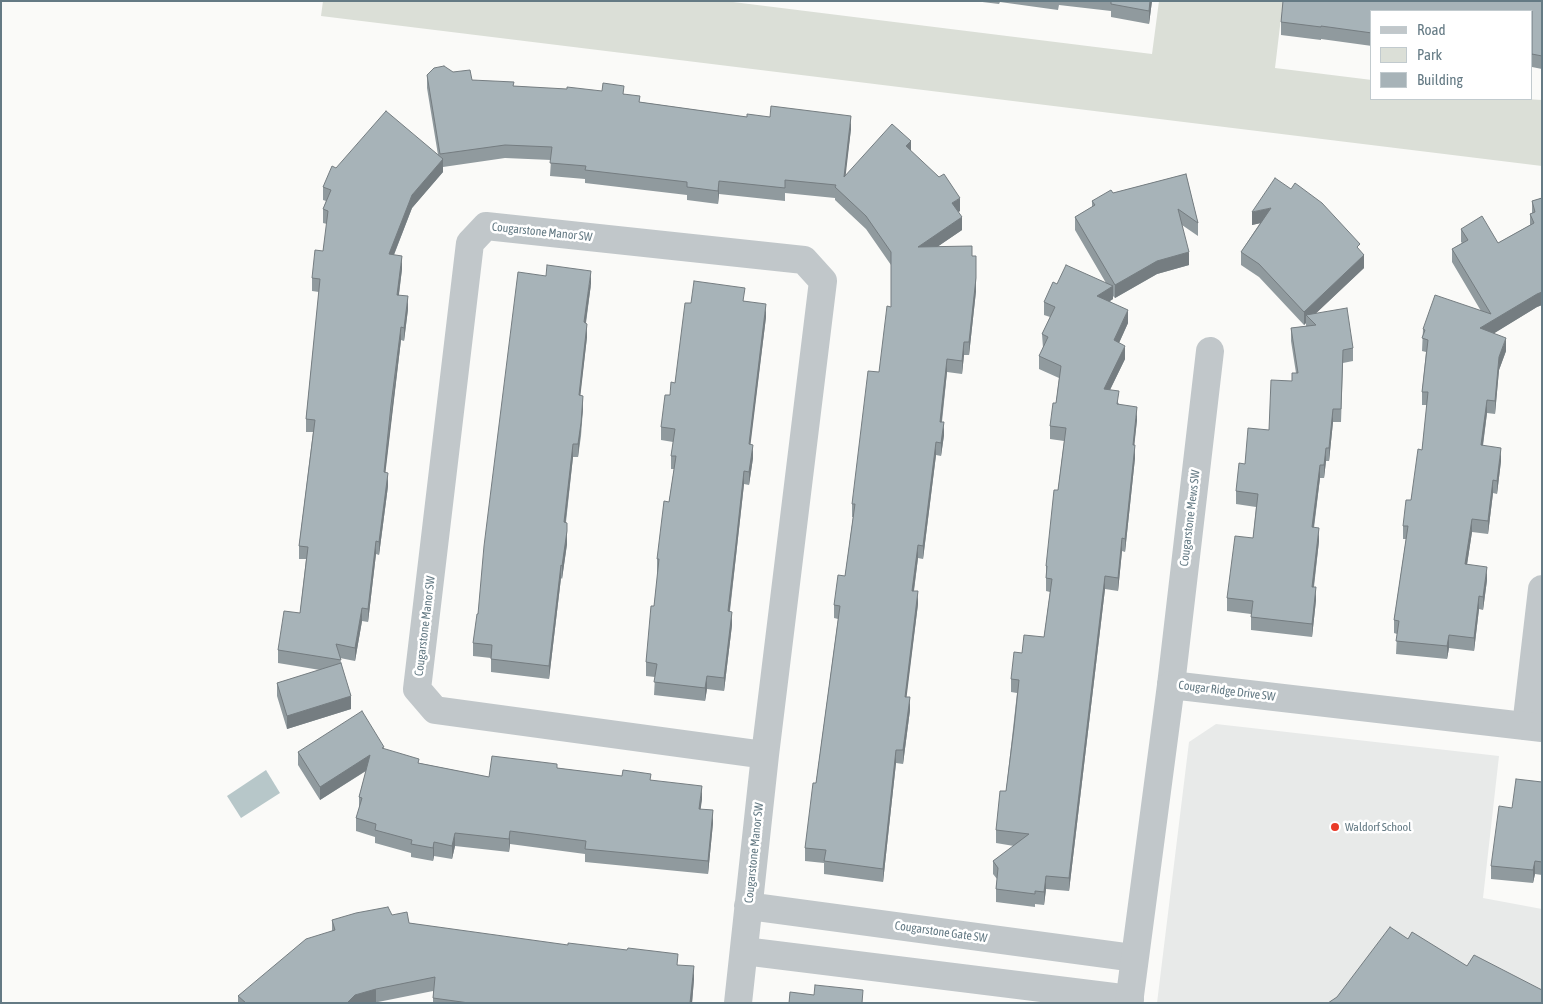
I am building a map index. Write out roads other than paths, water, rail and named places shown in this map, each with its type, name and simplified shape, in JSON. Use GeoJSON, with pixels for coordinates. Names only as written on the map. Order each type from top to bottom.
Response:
{"type":"FeatureCollection","features":[{"type":"Feature","properties":{"kind":"street","name":"Cougarstone Manor SW"},"geometry":{"type":"LineString","coordinates":[[738,1003],[765,755],[823,281],[804,260],[486,226],[470,243],[417,689],[435,710],[765,755]]}},
{"type":"Feature","properties":{"kind":"street","name":"Cougarstone Mews SW"},"geometry":{"type":"LineString","coordinates":[[1170,684],[1210,351]]}},
{"type":"Feature","properties":{"kind":"street"},"geometry":{"type":"LineString","coordinates":[[1534,727],[1542,589]]}},
{"type":"Feature","properties":{"kind":"street","name":"Cougar Ridge Drive SW"},"geometry":{"type":"LineString","coordinates":[[1129,1001],[1170,684],[1534,727]]}},
{"type":"Feature","properties":{"kind":"street","name":"Cougarstone Gate SW"},"geometry":{"type":"LineString","coordinates":[[748,906],[1134,958]]}},
{"type":"Feature","properties":{"kind":"street"},"geometry":{"type":"LineString","coordinates":[[744,951],[1129,1001]]}},
{"type":"Feature","properties":{"kind":"place","name":"Waldorf School"},"geometry":{"type":"Point","coordinates":[1335,827]}}]}
